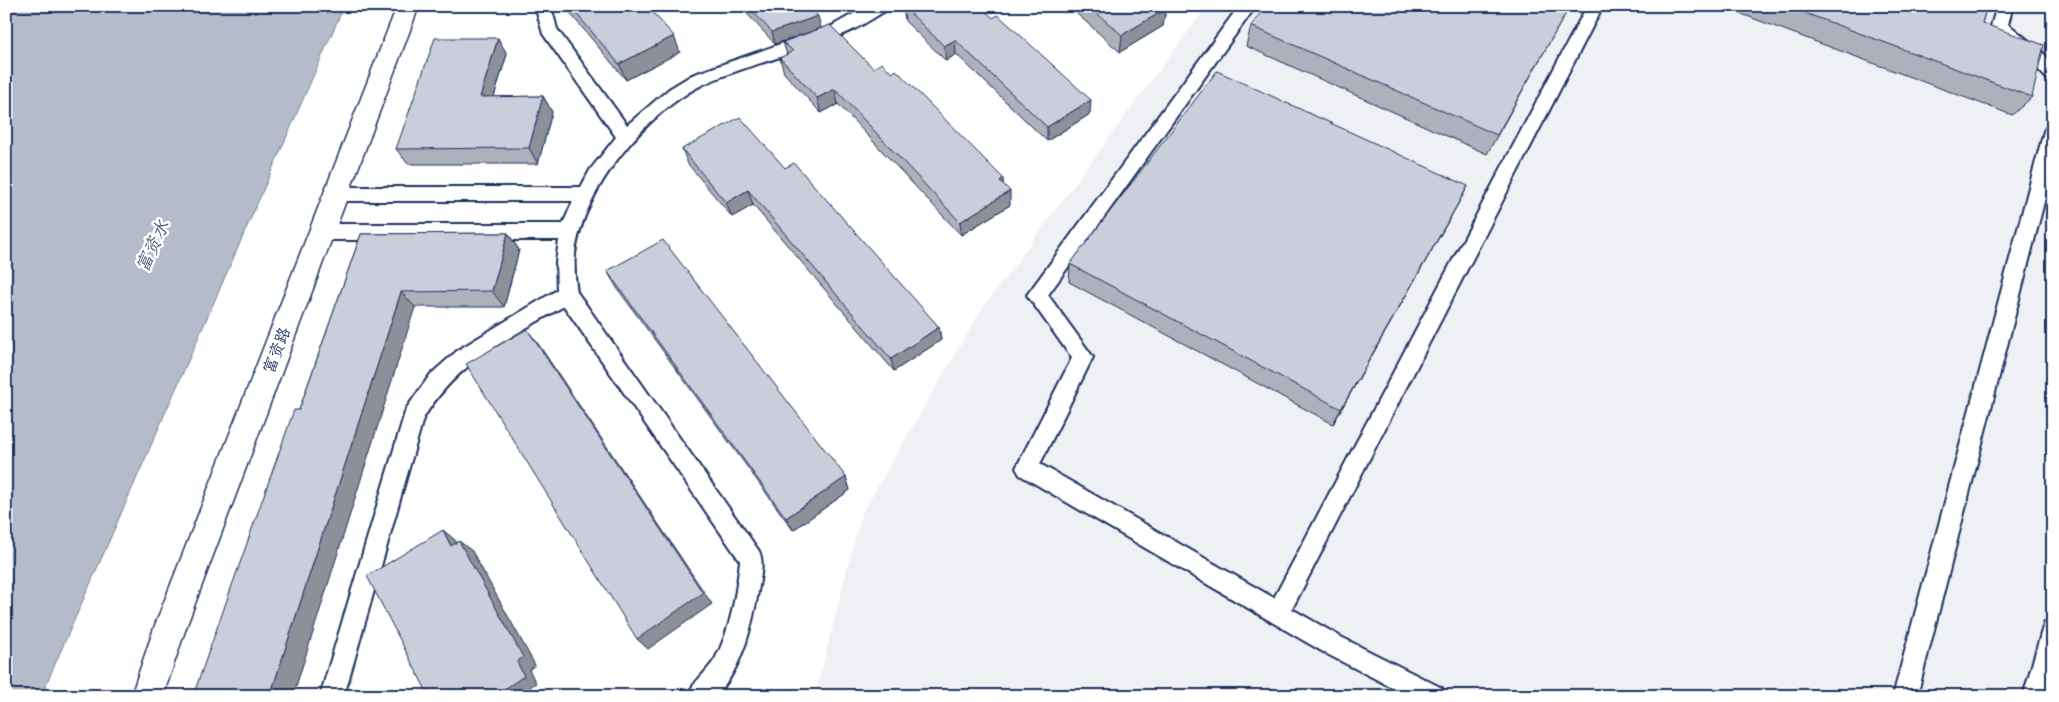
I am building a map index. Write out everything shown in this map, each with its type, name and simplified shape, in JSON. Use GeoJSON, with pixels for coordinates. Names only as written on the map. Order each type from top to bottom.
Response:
{"type":"FeatureCollection","features":[{"type":"Feature","properties":{"kind":"street","name":"富资路"},"geometry":{"type":"LineString","coordinates":[[147,696],[171,625],[408,6]]}},
{"type":"Feature","properties":{"kind":"lane"},"geometry":{"type":"LineString","coordinates":[[543,6],[550,30],[626,137]]}},
{"type":"Feature","properties":{"kind":"lane"},"geometry":{"type":"LineString","coordinates":[[699,696],[718,675],[729,654],[746,603],[751,559],[567,294],[566,252],[570,232],[586,194],[610,156],[626,137],[662,104],[698,80],[838,30],[881,6]]}},
{"type":"Feature","properties":{"kind":"lane"},"geometry":{"type":"LineString","coordinates":[[1248,6],[1037,295],[1083,357],[1027,468],[1333,644],[1434,696]]}},
{"type":"Feature","properties":{"kind":"lane"},"geometry":{"type":"LineString","coordinates":[[1278,613],[1595,6]]}},
{"type":"Feature","properties":{"kind":"lane"},"geometry":{"type":"LineString","coordinates":[[2005,6],[1999,26],[2032,52],[2053,74]]}},
{"type":"Feature","properties":{"kind":"lane"},"geometry":{"type":"LineString","coordinates":[[1905,696],[2053,131]]}},
{"type":"Feature","properties":{"kind":"lane"},"geometry":{"type":"LineString","coordinates":[[336,194],[586,194]]}},
{"type":"Feature","properties":{"kind":"lane"},"geometry":{"type":"LineString","coordinates":[[322,232],[570,232]]}},
{"type":"Feature","properties":{"kind":"lane"},"geometry":{"type":"LineString","coordinates":[[332,696],[413,416],[437,382],[451,367],[567,294]]}},
{"type":"Feature","properties":{"kind":"lane"},"geometry":{"type":"LineString","coordinates":[[2035,696],[2053,630]]}},
{"type":"Feature","properties":{"kind":"shaded area"},"geometry":{"type":"Polygon","coordinates":[[[1207,6],[2053,6],[2053,696],[815,696],[861,515],[981,310],[1207,6]]]}},
{"type":"Feature","properties":{"kind":"water","name":"富资水"},"geometry":{"type":"Polygon","coordinates":[[[6,6],[344,6],[41,696],[6,696],[6,6]]]}},
{"type":"Feature","properties":{"kind":"building"},"geometry":{"type":"Polygon","coordinates":[[[570,6],[647,6],[674,36],[619,64],[570,6]]]}},
{"type":"Feature","properties":{"kind":"building"},"geometry":{"type":"Polygon","coordinates":[[[747,6],[809,6],[818,16],[772,32],[747,6]]]}},
{"type":"Feature","properties":{"kind":"building"},"geometry":{"type":"Polygon","coordinates":[[[903,6],[980,6],[993,18],[998,15],[1091,100],[1047,127],[955,40],[944,46],[903,6]]]}},
{"type":"Feature","properties":{"kind":"building"},"geometry":{"type":"Polygon","coordinates":[[[1088,6],[1162,6],[1166,9],[1122,35],[1088,6]]]}},
{"type":"Feature","properties":{"kind":"building"},"geometry":{"type":"Polygon","coordinates":[[[1266,6],[1570,6],[1497,135],[1251,26],[1266,6]]]}},
{"type":"Feature","properties":{"kind":"building"},"geometry":{"type":"Polygon","coordinates":[[[1786,6],[1987,6],[1982,23],[2044,45],[2032,97],[1786,6]]]}},
{"type":"Feature","properties":{"kind":"building"},"geometry":{"type":"Polygon","coordinates":[[[830,25],[873,68],[882,63],[892,73],[896,70],[1003,178],[1000,181],[1010,191],[960,222],[835,89],[817,98],[780,58],[793,51],[783,42],[830,25]]]}},
{"type":"Feature","properties":{"kind":"building"},"geometry":{"type":"Polygon","coordinates":[[[435,38],[498,38],[480,97],[543,96],[529,148],[396,149],[435,38]]]}},
{"type":"Feature","properties":{"kind":"building"},"geometry":{"type":"Polygon","coordinates":[[[1217,71],[1468,186],[1341,409],[1070,264],[1217,71]]]}},
{"type":"Feature","properties":{"kind":"building"},"geometry":{"type":"Polygon","coordinates":[[[740,117],[785,168],[794,163],[939,327],[891,359],[748,190],[726,203],[682,149],[740,117]]]}},
{"type":"Feature","properties":{"kind":"building"},"geometry":{"type":"Polygon","coordinates":[[[508,233],[492,291],[401,292],[270,696],[193,696],[294,410],[299,410],[361,234],[508,233]]]}},
{"type":"Feature","properties":{"kind":"building"},"geometry":{"type":"Polygon","coordinates":[[[663,240],[846,477],[786,518],[607,271],[663,240]]]}},
{"type":"Feature","properties":{"kind":"building"},"geometry":{"type":"Polygon","coordinates":[[[527,329],[703,593],[637,639],[466,364],[527,329]]]}},
{"type":"Feature","properties":{"kind":"building"},"geometry":{"type":"Polygon","coordinates":[[[443,530],[451,546],[459,541],[523,657],[517,662],[524,676],[494,696],[429,696],[367,576],[443,530]]]}}]}
